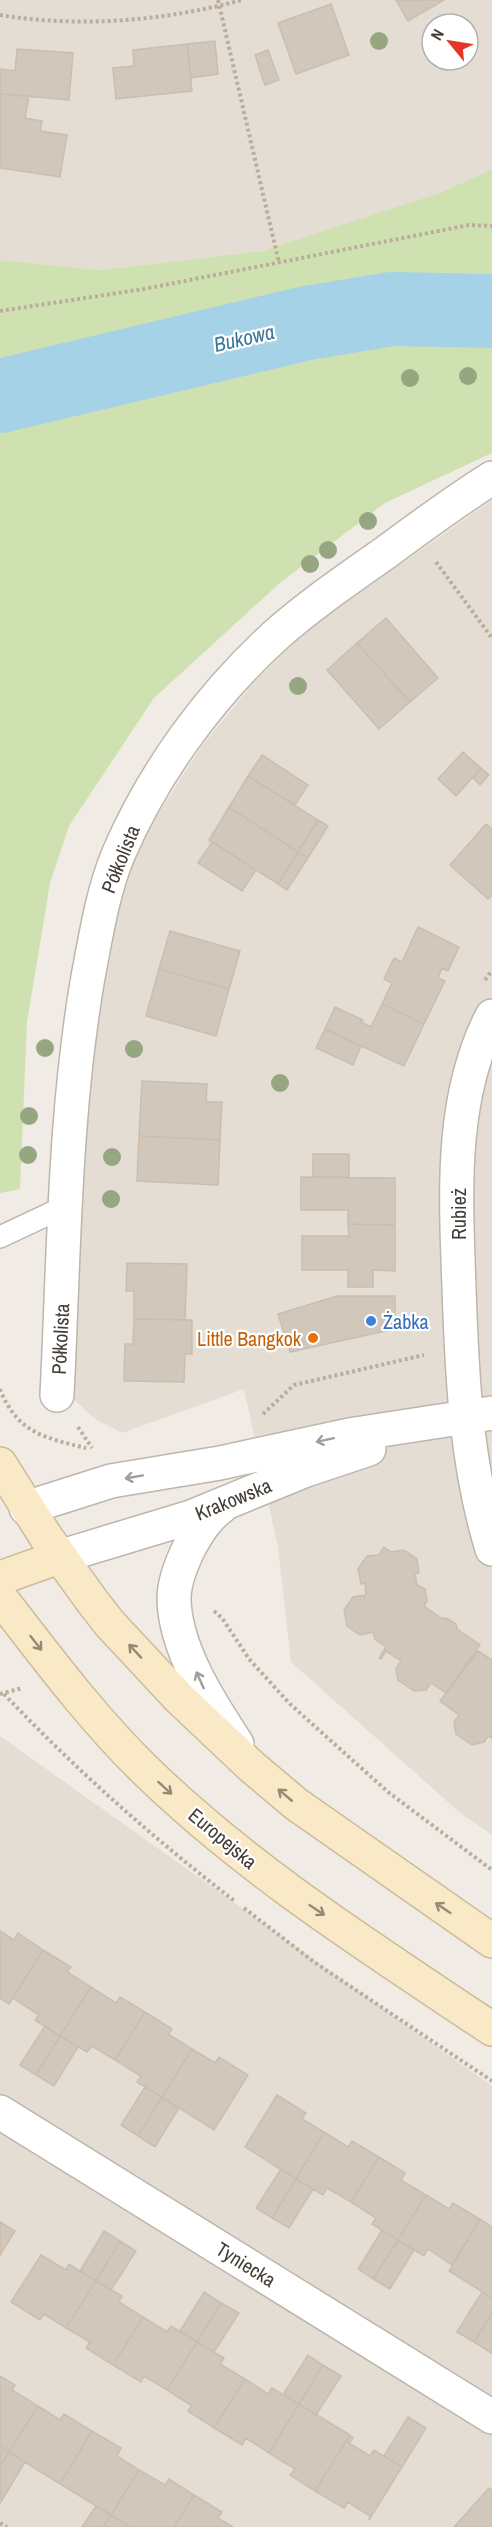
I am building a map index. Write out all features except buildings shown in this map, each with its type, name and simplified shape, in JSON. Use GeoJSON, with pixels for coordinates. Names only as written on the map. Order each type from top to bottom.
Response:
{"type":"FeatureCollection","features":[{"type":"Feature","properties":{"kind":"main road"},"geometry":{"type":"LineString","coordinates":[[0,1464],[13,1511],[59,1557],[110,1624],[179,1698],[251,1766],[296,1804],[492,1941]]}},
{"type":"Feature","properties":{"kind":"main road","name":"Krakowska"},"geometry":{"type":"LineString","coordinates":[[0,1578],[59,1557]]}},
{"type":"Feature","properties":{"kind":"main road","name":"Europejska"},"geometry":{"type":"LineString","coordinates":[[0,1597],[103,1724],[142,1767],[185,1807],[242,1856],[305,1902],[492,2029]]}},
{"type":"Feature","properties":{"kind":"street","name":"Półkolista"},"geometry":{"type":"LineString","coordinates":[[57,1395],[71,1097],[81,1017],[93,950],[104,896],[118,856],[139,813],[185,739],[245,665],[277,634],[315,604],[492,478]]}},
{"type":"Feature","properties":{"kind":"street","name":"Rubież"},"geometry":{"type":"LineString","coordinates":[[492,1016],[472,1065],[463,1104],[458,1154],[457,1224],[461,1353],[479,1415],[477,1488],[492,1549]]}},
{"type":"Feature","properties":{"kind":"street","name":"Krakowska"},"geometry":{"type":"LineString","coordinates":[[13,1511],[111,1481],[220,1463],[349,1435],[479,1415]]}},
{"type":"Feature","properties":{"kind":"street","name":"Krakowska"},"geometry":{"type":"LineString","coordinates":[[59,1557],[191,1517],[306,1470],[479,1415]]}},
{"type":"Feature","properties":{"kind":"street"},"geometry":{"type":"LineString","coordinates":[[227,1502],[214,1511],[194,1539],[179,1571],[174,1597],[177,1630],[210,1703],[251,1766]]}},
{"type":"Feature","properties":{"kind":"street","name":"Tyniecka"},"geometry":{"type":"LineString","coordinates":[[0,2112],[492,2417]]}},
{"type":"Feature","properties":{"kind":"lane"},"geometry":{"type":"LineString","coordinates":[[0,1237],[66,1206]]}},
{"type":"Feature","properties":{"kind":"path"},"geometry":{"type":"LineString","coordinates":[[218,0],[279,263]]}},
{"type":"Feature","properties":{"kind":"path"},"geometry":{"type":"LineString","coordinates":[[0,15],[88,23],[220,6],[242,0]]}},
{"type":"Feature","properties":{"kind":"path"},"geometry":{"type":"LineString","coordinates":[[0,310],[144,289],[469,225],[492,226]]}},
{"type":"Feature","properties":{"kind":"path"},"geometry":{"type":"LineString","coordinates":[[414,532],[492,639]]}},
{"type":"Feature","properties":{"kind":"path"},"geometry":{"type":"LineString","coordinates":[[260,1417],[294,1385],[416,1356],[461,1353]]}},
{"type":"Feature","properties":{"kind":"path"},"geometry":{"type":"LineString","coordinates":[[0,1389],[16,1415],[31,1431],[47,1438],[92,1449],[104,1449]]}},
{"type":"Feature","properties":{"kind":"path"},"geometry":{"type":"LineString","coordinates":[[92,1449],[105,1462],[111,1481]]}},
{"type":"Feature","properties":{"kind":"path"},"geometry":{"type":"LineString","coordinates":[[174,1597],[192,1597],[201,1600],[222,1618],[249,1659],[290,1704],[388,1792],[492,1870]]}},
{"type":"Feature","properties":{"kind":"path"},"geometry":{"type":"LineString","coordinates":[[0,2523],[7,2527]]}},
{"type":"Feature","properties":{"kind":"shaded area"},"geometry":{"type":"Polygon","coordinates":[[[0,0],[492,0],[492,169],[442,192],[262,251],[101,270],[0,260],[0,0]]]}},
{"type":"Feature","properties":{"kind":"shaded area"},"geometry":{"type":"Polygon","coordinates":[[[492,500],[492,1835],[459,1812],[291,1662],[278,1548],[244,1389],[122,1433],[95,1419],[69,1395],[88,1022],[118,897],[136,856],[158,814],[201,747],[257,679],[304,632],[492,500]]]}},
{"type":"Feature","properties":{"kind":"shaded area"},"geometry":{"type":"Polygon","coordinates":[[[0,1736],[492,2086],[492,2527],[0,2527],[0,1736]]]}},
{"type":"Feature","properties":{"kind":"green space"},"geometry":{"type":"Polygon","coordinates":[[[492,169],[492,453],[385,503],[281,582],[154,698],[69,826],[50,883],[27,1022],[20,1189],[0,1193],[0,260],[101,270],[262,251],[442,192],[492,169]]]}},
{"type":"Feature","properties":{"kind":"waterway","name":"Bukowa"},"geometry":{"type":"LineString","coordinates":[[0,396],[307,323],[392,309],[492,311]]}},
{"type":"Feature","properties":{"kind":"place","name":"Żabka"},"geometry":{"type":"Point","coordinates":[371,1321]}},
{"type":"Feature","properties":{"kind":"place","name":"Little Bangkok"},"geometry":{"type":"Point","coordinates":[313,1338]}}]}
